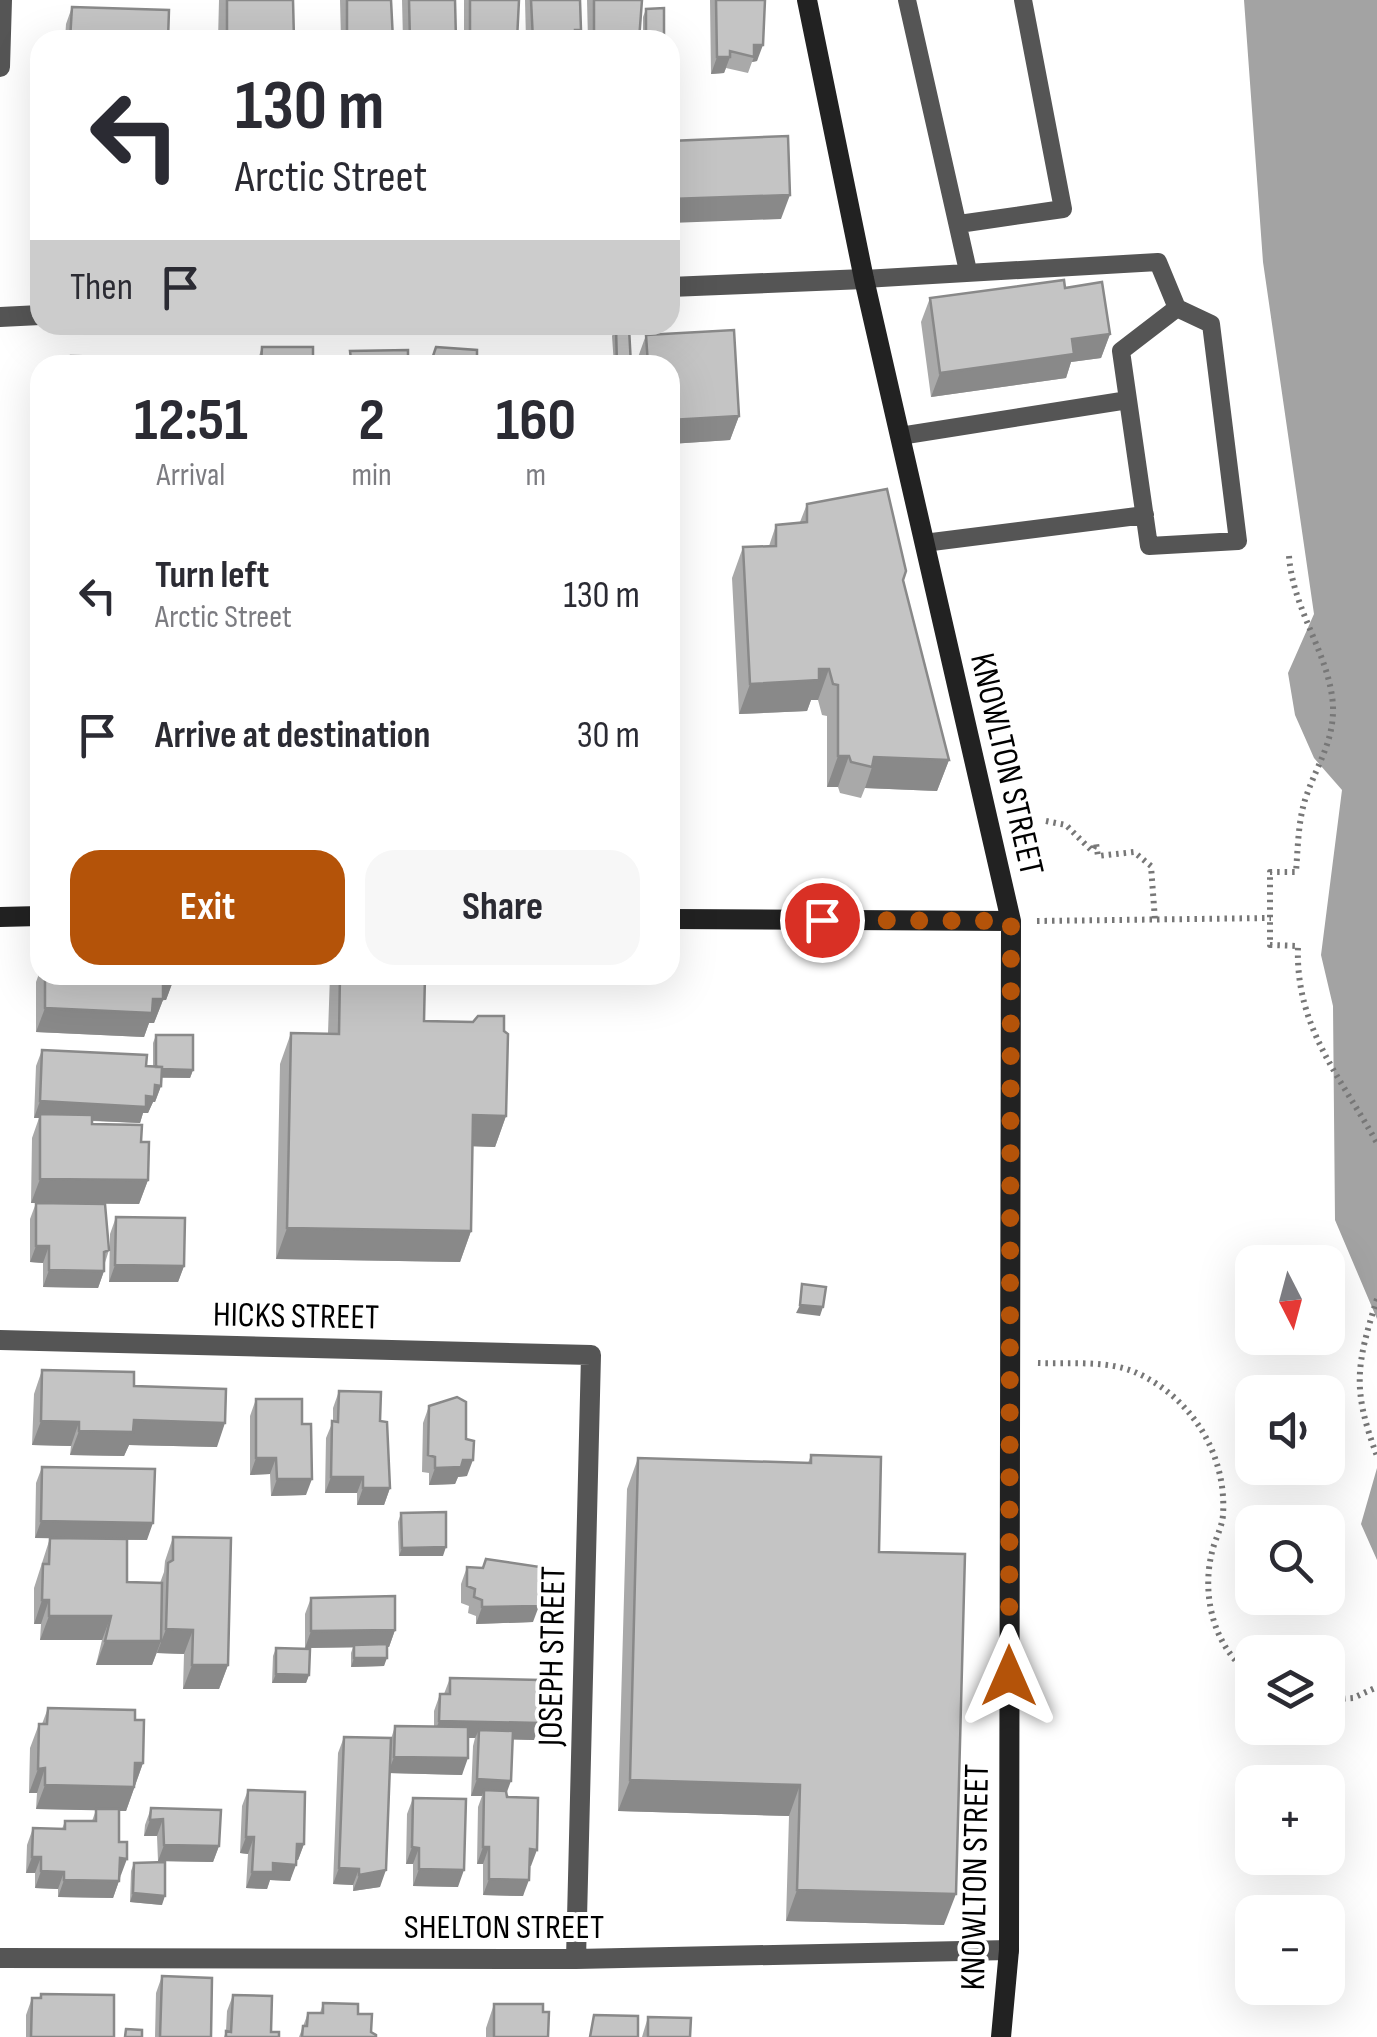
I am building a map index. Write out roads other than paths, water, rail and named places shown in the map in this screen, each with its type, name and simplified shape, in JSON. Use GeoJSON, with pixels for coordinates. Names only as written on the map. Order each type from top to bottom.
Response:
{"type":"FeatureCollection","features":[{"type":"Feature","properties":{"kind":"main road","name":"KNOWLTON STREET"},"geometry":{"type":"LineString","coordinates":[[806,0],[864,279],[1011,921],[1008,1950],[1001,2037]]}},
{"type":"Feature","properties":{"kind":"main road"},"geometry":{"type":"LineString","coordinates":[[0,916],[30,916]]}},
{"type":"Feature","properties":{"kind":"main road"},"geometry":{"type":"LineString","coordinates":[[680,919],[1011,921]]}},
{"type":"Feature","properties":{"kind":"street"},"geometry":{"type":"LineString","coordinates":[[0,67],[2,0]]}},
{"type":"Feature","properties":{"kind":"street"},"geometry":{"type":"LineString","coordinates":[[680,287],[864,279]]}},
{"type":"Feature","properties":{"kind":"street"},"geometry":{"type":"LineString","coordinates":[[0,317],[30,316]]}},
{"type":"Feature","properties":{"kind":"street","name":"HICKS STREET"},"geometry":{"type":"LineString","coordinates":[[0,1340],[591,1355]]}},
{"type":"Feature","properties":{"kind":"street","name":"JOSEPH STREET"},"geometry":{"type":"LineString","coordinates":[[576,1959],[591,1355]]}},
{"type":"Feature","properties":{"kind":"street","name":"SHELTON STREET"},"geometry":{"type":"LineString","coordinates":[[0,1958],[576,1959],[1008,1950]]}},
{"type":"Feature","properties":{"kind":"lane"},"geometry":{"type":"LineString","coordinates":[[907,0],[968,271]]}},
{"type":"Feature","properties":{"kind":"lane"},"geometry":{"type":"LineString","coordinates":[[959,224],[1062,209],[1023,0]]}},
{"type":"Feature","properties":{"kind":"lane"},"geometry":{"type":"LineString","coordinates":[[864,279],[1158,262],[1177,308],[1211,324],[1238,540],[1149,546],[1121,350],[1177,308]]}},
{"type":"Feature","properties":{"kind":"lane"},"geometry":{"type":"LineString","coordinates":[[900,436],[1128,400]]}},
{"type":"Feature","properties":{"kind":"lane"},"geometry":{"type":"LineString","coordinates":[[924,543],[1145,515]]}}]}
